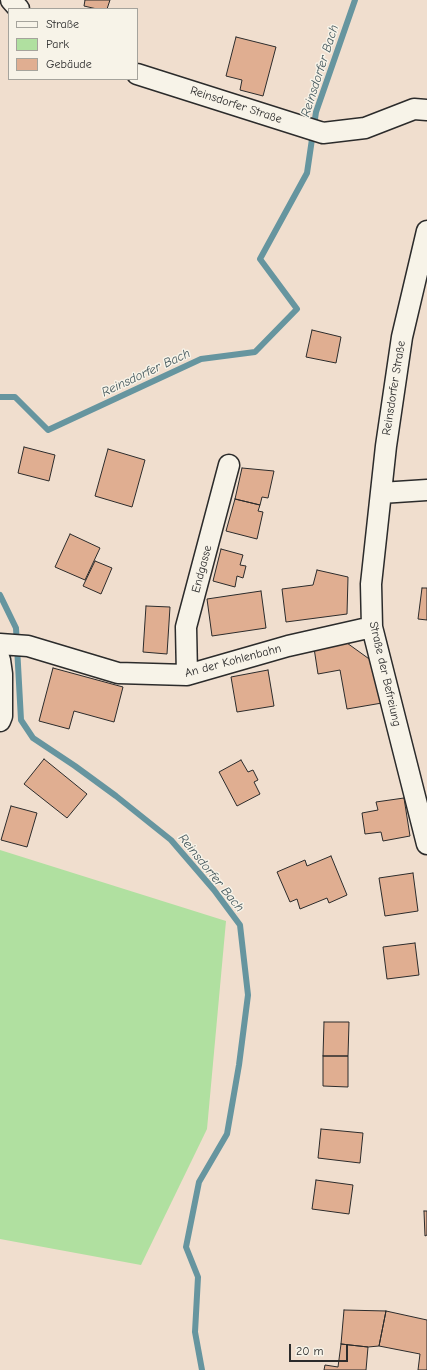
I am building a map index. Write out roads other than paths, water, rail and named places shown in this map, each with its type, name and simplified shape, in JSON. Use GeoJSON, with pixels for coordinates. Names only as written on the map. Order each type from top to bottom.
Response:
{"type":"FeatureCollection","features":[{"type":"Feature","properties":{"kind":"street"},"geometry":{"type":"LineString","coordinates":[[11,0],[18,8]]}},
{"type":"Feature","properties":{"kind":"street","name":"Reinsdorfer Straße"},"geometry":{"type":"LineString","coordinates":[[138,74],[323,133],[365,128],[414,109],[427,110]]}},
{"type":"Feature","properties":{"kind":"street","name":"Reinsdorfer Straße"},"geometry":{"type":"LineString","coordinates":[[382,485],[386,446],[402,337],[427,231]]}},
{"type":"Feature","properties":{"kind":"street","name":"Endgasse"},"geometry":{"type":"LineString","coordinates":[[187,675],[186,627],[230,465]]}},
{"type":"Feature","properties":{"kind":"street"},"geometry":{"type":"LineString","coordinates":[[382,485],[427,490]]}},
{"type":"Feature","properties":{"kind":"street","name":"Straße der Befreiung"},"geometry":{"type":"LineString","coordinates":[[382,485],[371,584],[372,627],[427,844]]}},
{"type":"Feature","properties":{"kind":"street","name":"An der Kohlenbahn"},"geometry":{"type":"LineString","coordinates":[[0,644],[28,646],[118,673],[187,675],[288,646],[372,627]]}},
{"type":"Feature","properties":{"kind":"street"},"geometry":{"type":"LineString","coordinates":[[0,660],[2,674],[2,716],[0,721]]}},
{"type":"Feature","properties":{"kind":"waterway","name":"Reinsdorfer Bach"},"geometry":{"type":"LineString","coordinates":[[0,397],[15,397],[48,430],[201,359],[255,352],[297,309],[260,259],[307,173],[316,112],[355,0]]}},
{"type":"Feature","properties":{"kind":"waterway","name":"Reinsdorfer Bach"},"geometry":{"type":"LineString","coordinates":[[0,595],[16,628],[21,720],[33,738],[116,796],[171,840],[214,890],[240,925],[248,995],[239,1065],[227,1134],[199,1182],[186,1247],[198,1277],[195,1332],[202,1370]]}}]}
